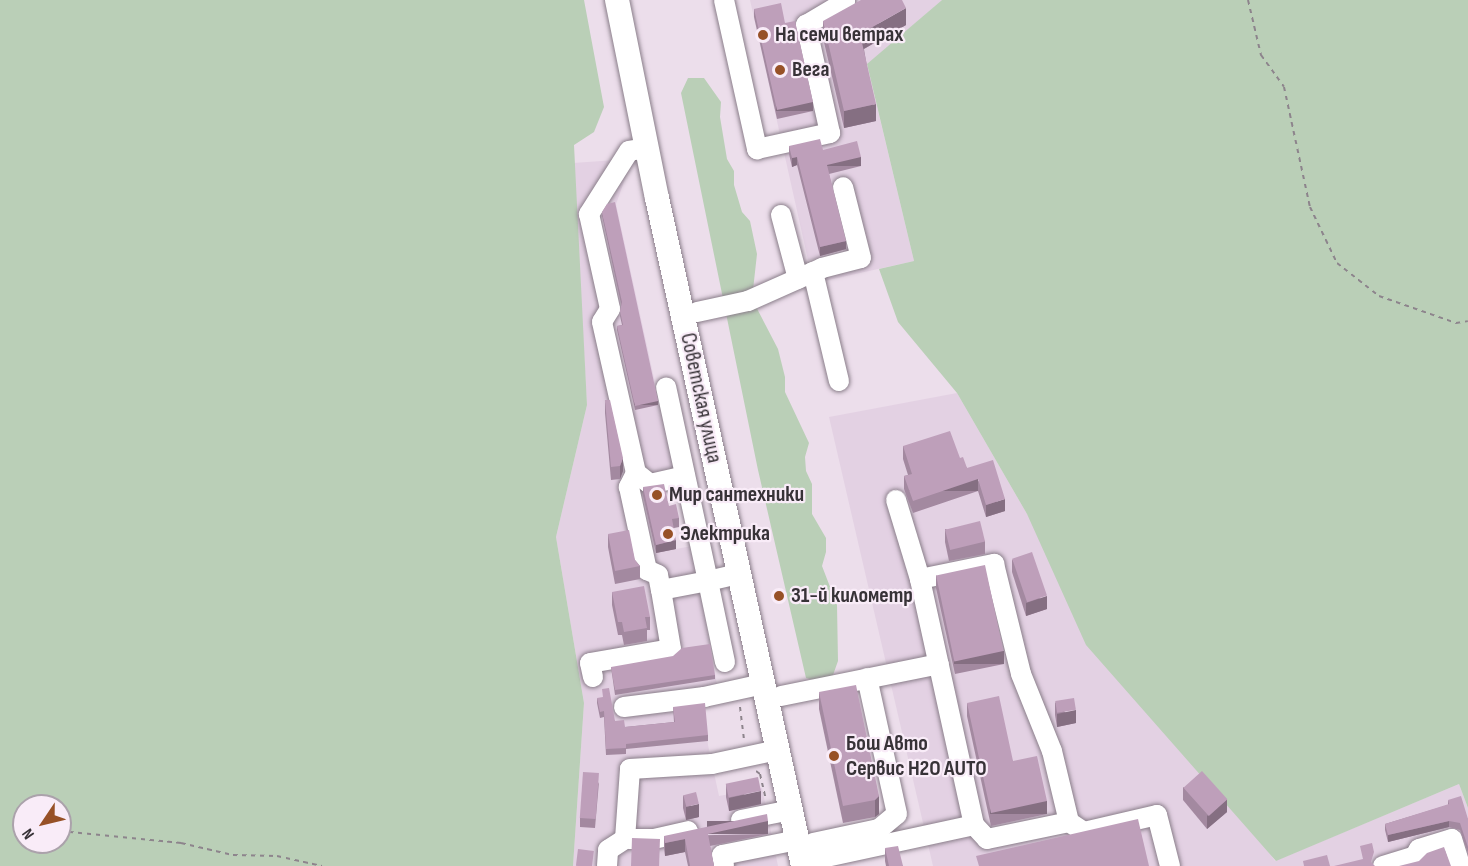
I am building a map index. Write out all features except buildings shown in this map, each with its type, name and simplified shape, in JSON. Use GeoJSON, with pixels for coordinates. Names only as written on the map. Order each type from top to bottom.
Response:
{"type":"FeatureCollection","features":[{"type":"Feature","properties":{"kind":"main road","name":"Советская улица"},"geometry":{"type":"LineString","coordinates":[[617,0],[739,574],[772,690],[778,750],[791,810],[810,855]]}},
{"type":"Feature","properties":{"kind":"main road","name":"Советская улица"},"geometry":{"type":"LineString","coordinates":[[633,0],[772,690],[810,855]]}},
{"type":"Feature","properties":{"kind":"lane"},"geometry":{"type":"LineString","coordinates":[[724,0],[757,149],[830,133],[806,25],[845,0]]}},
{"type":"Feature","properties":{"kind":"lane"},"geometry":{"type":"LineString","coordinates":[[647,148],[629,151],[590,214],[610,309],[602,322],[636,473],[650,484],[685,476]]}},
{"type":"Feature","properties":{"kind":"lane"},"geometry":{"type":"LineString","coordinates":[[697,312],[747,301],[805,275],[861,258],[843,187]]}},
{"type":"Feature","properties":{"kind":"lane"},"geometry":{"type":"LineString","coordinates":[[781,215],[805,275],[838,381]]}},
{"type":"Feature","properties":{"kind":"lane"},"geometry":{"type":"LineString","coordinates":[[666,387],[725,662]]}},
{"type":"Feature","properties":{"kind":"lane"},"geometry":{"type":"LineString","coordinates":[[593,677],[590,663],[671,649],[658,575],[647,570],[629,487],[636,473]]}},
{"type":"Feature","properties":{"kind":"lane"},"geometry":{"type":"LineString","coordinates":[[896,500],[920,579],[974,825],[987,839],[1069,822]]}},
{"type":"Feature","properties":{"kind":"lane"},"geometry":{"type":"LineString","coordinates":[[920,579],[994,564],[1021,674],[1052,751],[1069,822],[1084,832],[1157,814],[1170,866]]}},
{"type":"Feature","properties":{"kind":"lane"},"geometry":{"type":"LineString","coordinates":[[661,590],[739,574]]}},
{"type":"Feature","properties":{"kind":"lane"},"geometry":{"type":"LineString","coordinates":[[624,707],[867,678],[939,664]]}},
{"type":"Feature","properties":{"kind":"lane"},"geometry":{"type":"LineString","coordinates":[[810,855],[879,830],[897,814],[867,678]]}},
{"type":"Feature","properties":{"kind":"lane"},"geometry":{"type":"LineString","coordinates":[[625,839],[630,769],[712,764],[778,750]]}},
{"type":"Feature","properties":{"kind":"lane"},"geometry":{"type":"LineString","coordinates":[[607,866],[608,850],[625,839],[654,839],[791,810]]}},
{"type":"Feature","properties":{"kind":"lane"},"geometry":{"type":"LineString","coordinates":[[724,866],[722,855],[810,855],[974,825]]}},
{"type":"Feature","properties":{"kind":"lane"},"geometry":{"type":"LineString","coordinates":[[1383,866],[1417,861],[1419,849],[1452,839],[1460,866]]}},
{"type":"Feature","properties":{"kind":"path"},"geometry":{"type":"LineString","coordinates":[[1248,0],[1261,55],[1284,87],[1310,207],[1337,263],[1379,297],[1456,323],[1468,321]]}},
{"type":"Feature","properties":{"kind":"path"},"geometry":{"type":"LineString","coordinates":[[740,707],[745,746]]}},
{"type":"Feature","properties":{"kind":"path"},"geometry":{"type":"LineString","coordinates":[[72,832],[181,843],[233,855],[277,856],[322,866]]}},
{"type":"Feature","properties":{"kind":"shaded area"},"geometry":{"type":"Polygon","coordinates":[[[750,0],[942,0],[867,65],[914,261],[824,281],[819,258],[808,260],[750,0]]]}},
{"type":"Feature","properties":{"kind":"shaded area"},"geometry":{"type":"Polygon","coordinates":[[[616,160],[629,168],[616,204],[678,488],[664,491],[669,514],[676,513],[679,527],[672,528],[676,549],[692,546],[717,685],[702,687],[708,745],[719,796],[762,788],[778,866],[573,866],[584,703],[556,537],[587,405],[573,163],[616,160]]]}},
{"type":"Feature","properties":{"kind":"shaded area"},"geometry":{"type":"Polygon","coordinates":[[[957,393],[1027,514],[1275,861],[1459,784],[1468,808],[1468,866],[933,866],[829,417],[957,393]]]}},
{"type":"Feature","properties":{"kind":"green space"},"geometry":{"type":"Polygon","coordinates":[[[0,0],[584,0],[604,107],[594,132],[574,145],[587,405],[556,537],[584,703],[573,866],[0,866],[0,0]]]}},
{"type":"Feature","properties":{"kind":"green space"},"geometry":{"type":"Polygon","coordinates":[[[942,0],[1468,0],[1468,808],[1459,784],[1276,861],[1086,645],[1027,514],[957,393],[898,322],[879,269],[914,261],[867,64],[942,0]]]}},
{"type":"Feature","properties":{"kind":"green space"},"geometry":{"type":"Polygon","coordinates":[[[688,78],[704,78],[721,102],[720,117],[727,159],[734,171],[734,185],[742,212],[750,221],[757,254],[752,299],[778,349],[785,377],[785,392],[809,443],[805,457],[806,471],[812,484],[812,514],[826,538],[826,552],[822,566],[837,605],[838,661],[833,675],[820,682],[806,678],[758,470],[681,93],[688,78]]]}},
{"type":"Feature","properties":{"kind":"place","name":"На семи ветрах"},"geometry":{"type":"Point","coordinates":[763,35]}},
{"type":"Feature","properties":{"kind":"place","name":"Вега"},"geometry":{"type":"Point","coordinates":[780,70]}},
{"type":"Feature","properties":{"kind":"place","name":"Мир сантехники"},"geometry":{"type":"Point","coordinates":[657,495]}},
{"type":"Feature","properties":{"kind":"place","name":"Электрика"},"geometry":{"type":"Point","coordinates":[668,534]}},
{"type":"Feature","properties":{"kind":"place","name":"31-й километр"},"geometry":{"type":"Point","coordinates":[779,596]}},
{"type":"Feature","properties":{"kind":"place","name":"Бош Авто Сервис H2O AUTO"},"geometry":{"type":"Point","coordinates":[834,756]}}]}
